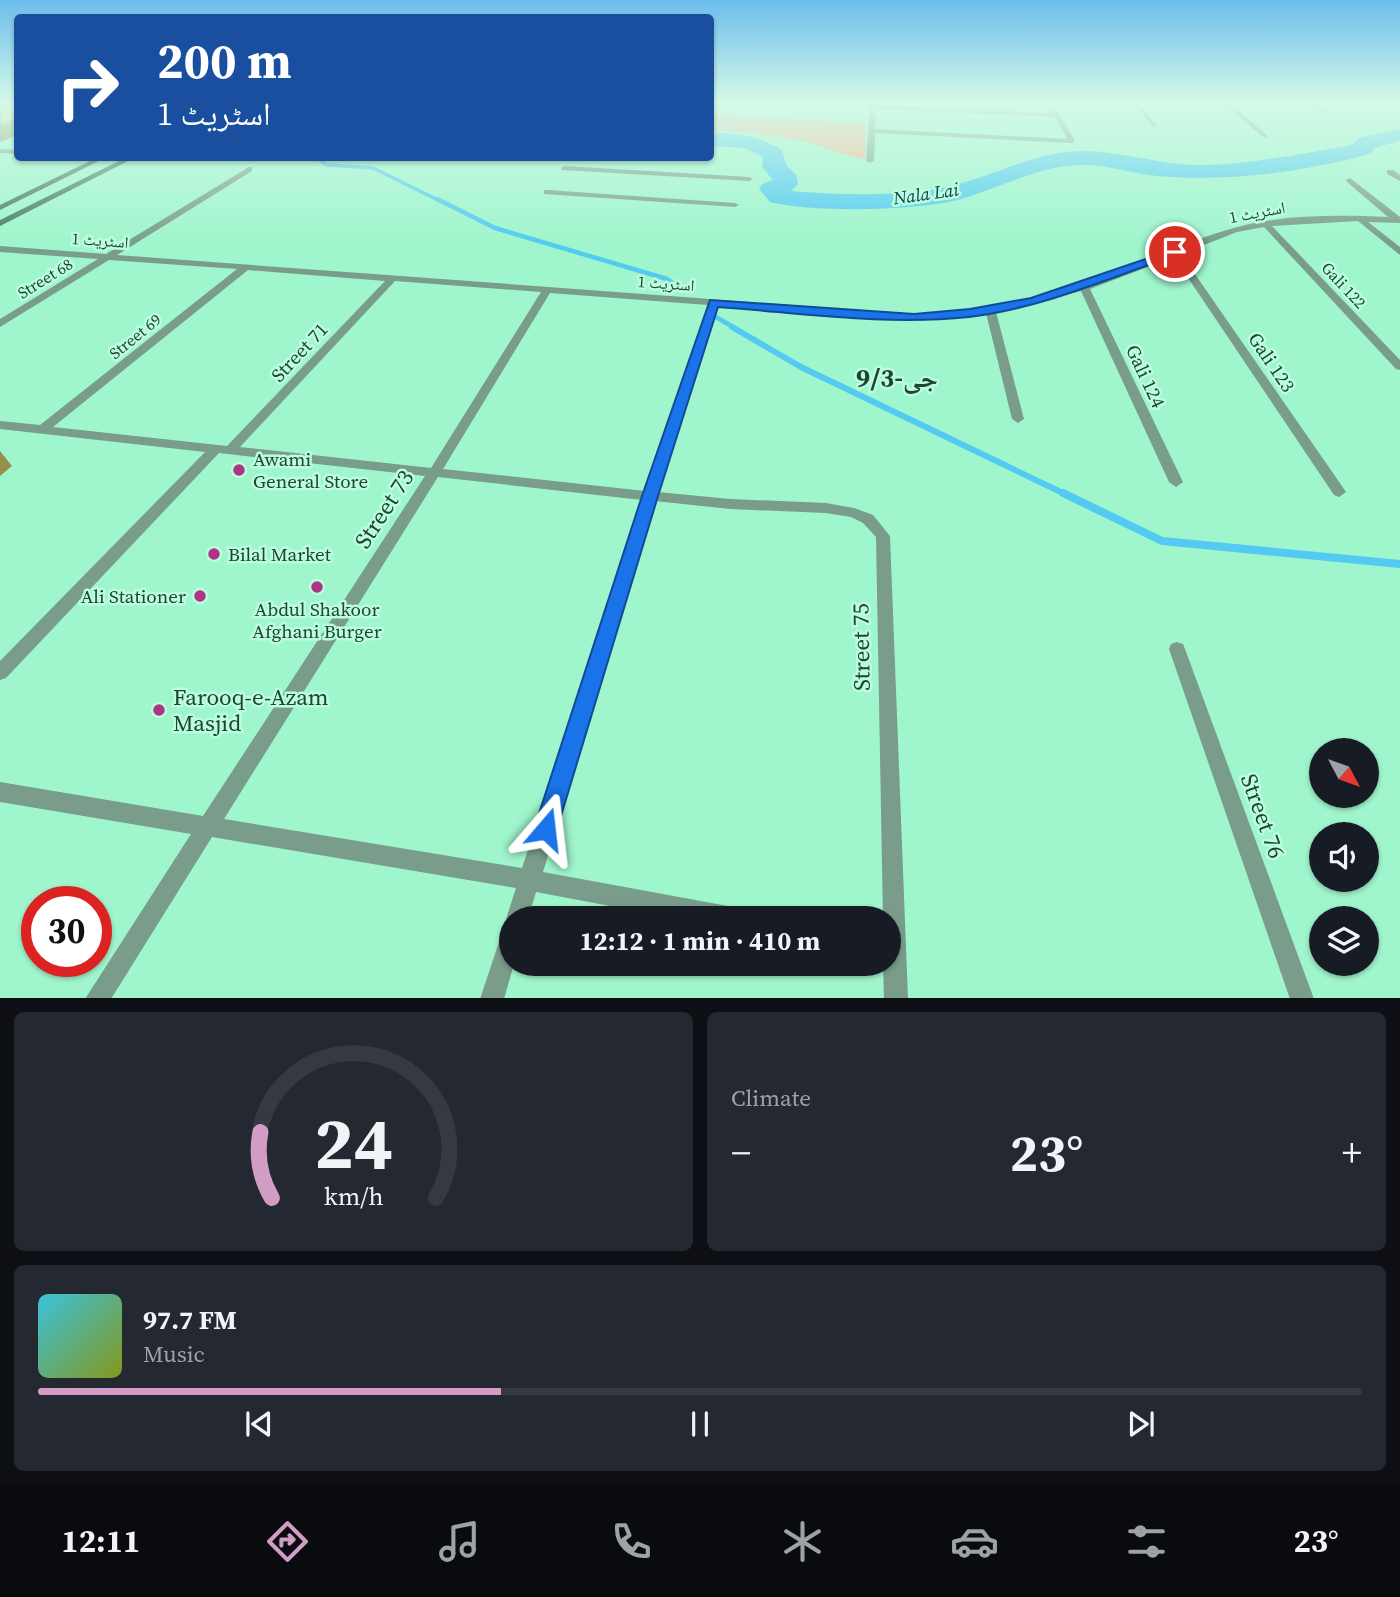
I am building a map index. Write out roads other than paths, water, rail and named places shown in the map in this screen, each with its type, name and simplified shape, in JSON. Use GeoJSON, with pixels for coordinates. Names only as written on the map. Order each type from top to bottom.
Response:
{"type":"FeatureCollection","features":[{"type":"Feature","properties":{"kind":"main road"},"geometry":{"type":"LineString","coordinates":[[0,208],[95,161]]}},
{"type":"Feature","properties":{"kind":"main road"},"geometry":{"type":"LineString","coordinates":[[0,223],[124,161]]}},
{"type":"Feature","properties":{"kind":"street"},"geometry":{"type":"LineString","coordinates":[[870,161],[871,150]]}},
{"type":"Feature","properties":{"kind":"street","name":"Street 68"},"geometry":{"type":"LineString","coordinates":[[0,324],[249,169]]}},
{"type":"Feature","properties":{"kind":"street"},"geometry":{"type":"LineString","coordinates":[[565,169],[749,179]]}},
{"type":"Feature","properties":{"kind":"street"},"geometry":{"type":"LineString","coordinates":[[1390,172],[1400,180]]}},
{"type":"Feature","properties":{"kind":"street"},"geometry":{"type":"LineString","coordinates":[[1350,180],[1399,220]]}},
{"type":"Feature","properties":{"kind":"street"},"geometry":{"type":"LineString","coordinates":[[547,192],[736,205]]}},
{"type":"Feature","properties":{"kind":"street","name":"اسٹریٹ 1"},"geometry":{"type":"LineString","coordinates":[[0,249],[914,317],[1033,302],[1235,230],[1321,219],[1399,220]]}},
{"type":"Feature","properties":{"kind":"street"},"geometry":{"type":"LineString","coordinates":[[1360,219],[1400,252]]}},
{"type":"Feature","properties":{"kind":"street","name":"Gali 122"},"geometry":{"type":"LineString","coordinates":[[1266,224],[1400,368]]}},
{"type":"Feature","properties":{"kind":"street","name":"Gali 123"},"geometry":{"type":"LineString","coordinates":[[1175,252],[1339,492]]}},
{"type":"Feature","properties":{"kind":"street","name":"Street 69"},"geometry":{"type":"LineString","coordinates":[[43,429],[246,268]]}},
{"type":"Feature","properties":{"kind":"street","name":"Street 71"},"geometry":{"type":"LineString","coordinates":[[0,673],[393,278]]}},
{"type":"Feature","properties":{"kind":"street","name":"Gali 124"},"geometry":{"type":"LineString","coordinates":[[1083,285],[1176,482]]}},
{"type":"Feature","properties":{"kind":"street","name":"Street 73"},"geometry":{"type":"LineString","coordinates":[[98,998],[435,473],[547,290]]}},
{"type":"Feature","properties":{"kind":"street"},"geometry":{"type":"LineString","coordinates":[[521,906],[650,496],[714,303]]}},
{"type":"Feature","properties":{"kind":"street"},"geometry":{"type":"LineString","coordinates":[[989,309],[1018,419]]}},
{"type":"Feature","properties":{"kind":"street"},"geometry":{"type":"LineString","coordinates":[[0,425],[650,496]]}},
{"type":"Feature","properties":{"kind":"street","name":"Street 75"},"geometry":{"type":"LineString","coordinates":[[650,496],[854,513],[868,519],[883,536],[890,906]]}},
{"type":"Feature","properties":{"kind":"street","name":"Street 76"},"geometry":{"type":"LineString","coordinates":[[1177,649],[1301,998]]}},
{"type":"Feature","properties":{"kind":"street"},"geometry":{"type":"LineString","coordinates":[[0,792],[530,880],[669,906]]}},
{"type":"Feature","properties":{"kind":"street"},"geometry":{"type":"LineString","coordinates":[[492,998],[499,976]]}},
{"type":"Feature","properties":{"kind":"street","name":"Street 75"},"geometry":{"type":"LineString","coordinates":[[894,976],[897,998]]}},
{"type":"Feature","properties":{"kind":"waterway","name":"Nala Lai"},"geometry":{"type":"LineString","coordinates":[[766,150],[774,155],[774,167],[784,175],[786,184],[771,189],[779,197],[821,201],[923,198],[954,193],[1050,162],[1084,158],[1154,169],[1200,172],[1269,166],[1358,150]]}},
{"type":"Feature","properties":{"kind":"waterway"},"geometry":{"type":"LineString","coordinates":[[321,161],[327,165],[373,168],[440,201]]}},
{"type":"Feature","properties":{"kind":"waterway"},"geometry":{"type":"LineString","coordinates":[[437,199],[495,228],[667,279],[680,288]]}},
{"type":"Feature","properties":{"kind":"waterway"},"geometry":{"type":"LineString","coordinates":[[714,316],[735,328]]}},
{"type":"Feature","properties":{"kind":"waterway"},"geometry":{"type":"LineString","coordinates":[[732,327],[801,367],[1067,495]]}},
{"type":"Feature","properties":{"kind":"waterway"},"geometry":{"type":"LineString","coordinates":[[1063,493],[1162,541],[1400,564]]}},
{"type":"Feature","properties":{"kind":"place","name":"Awami General Store"},"geometry":{"type":"Point","coordinates":[239,470]}},
{"type":"Feature","properties":{"kind":"place","name":"Bilal Market"},"geometry":{"type":"Point","coordinates":[214,554]}},
{"type":"Feature","properties":{"kind":"place","name":"Abdul Shakoor Afghani Burger"},"geometry":{"type":"Point","coordinates":[317,587]}},
{"type":"Feature","properties":{"kind":"place","name":"Ali Stationer"},"geometry":{"type":"Point","coordinates":[200,596]}},
{"type":"Feature","properties":{"kind":"place","name":"Farooq-e-Azam Masjid"},"geometry":{"type":"Point","coordinates":[159,710]}},
{"type":"Feature","properties":{"kind":"district","name":"جی-9/3"},"geometry":{"type":"Point","coordinates":[897,378]}}]}
